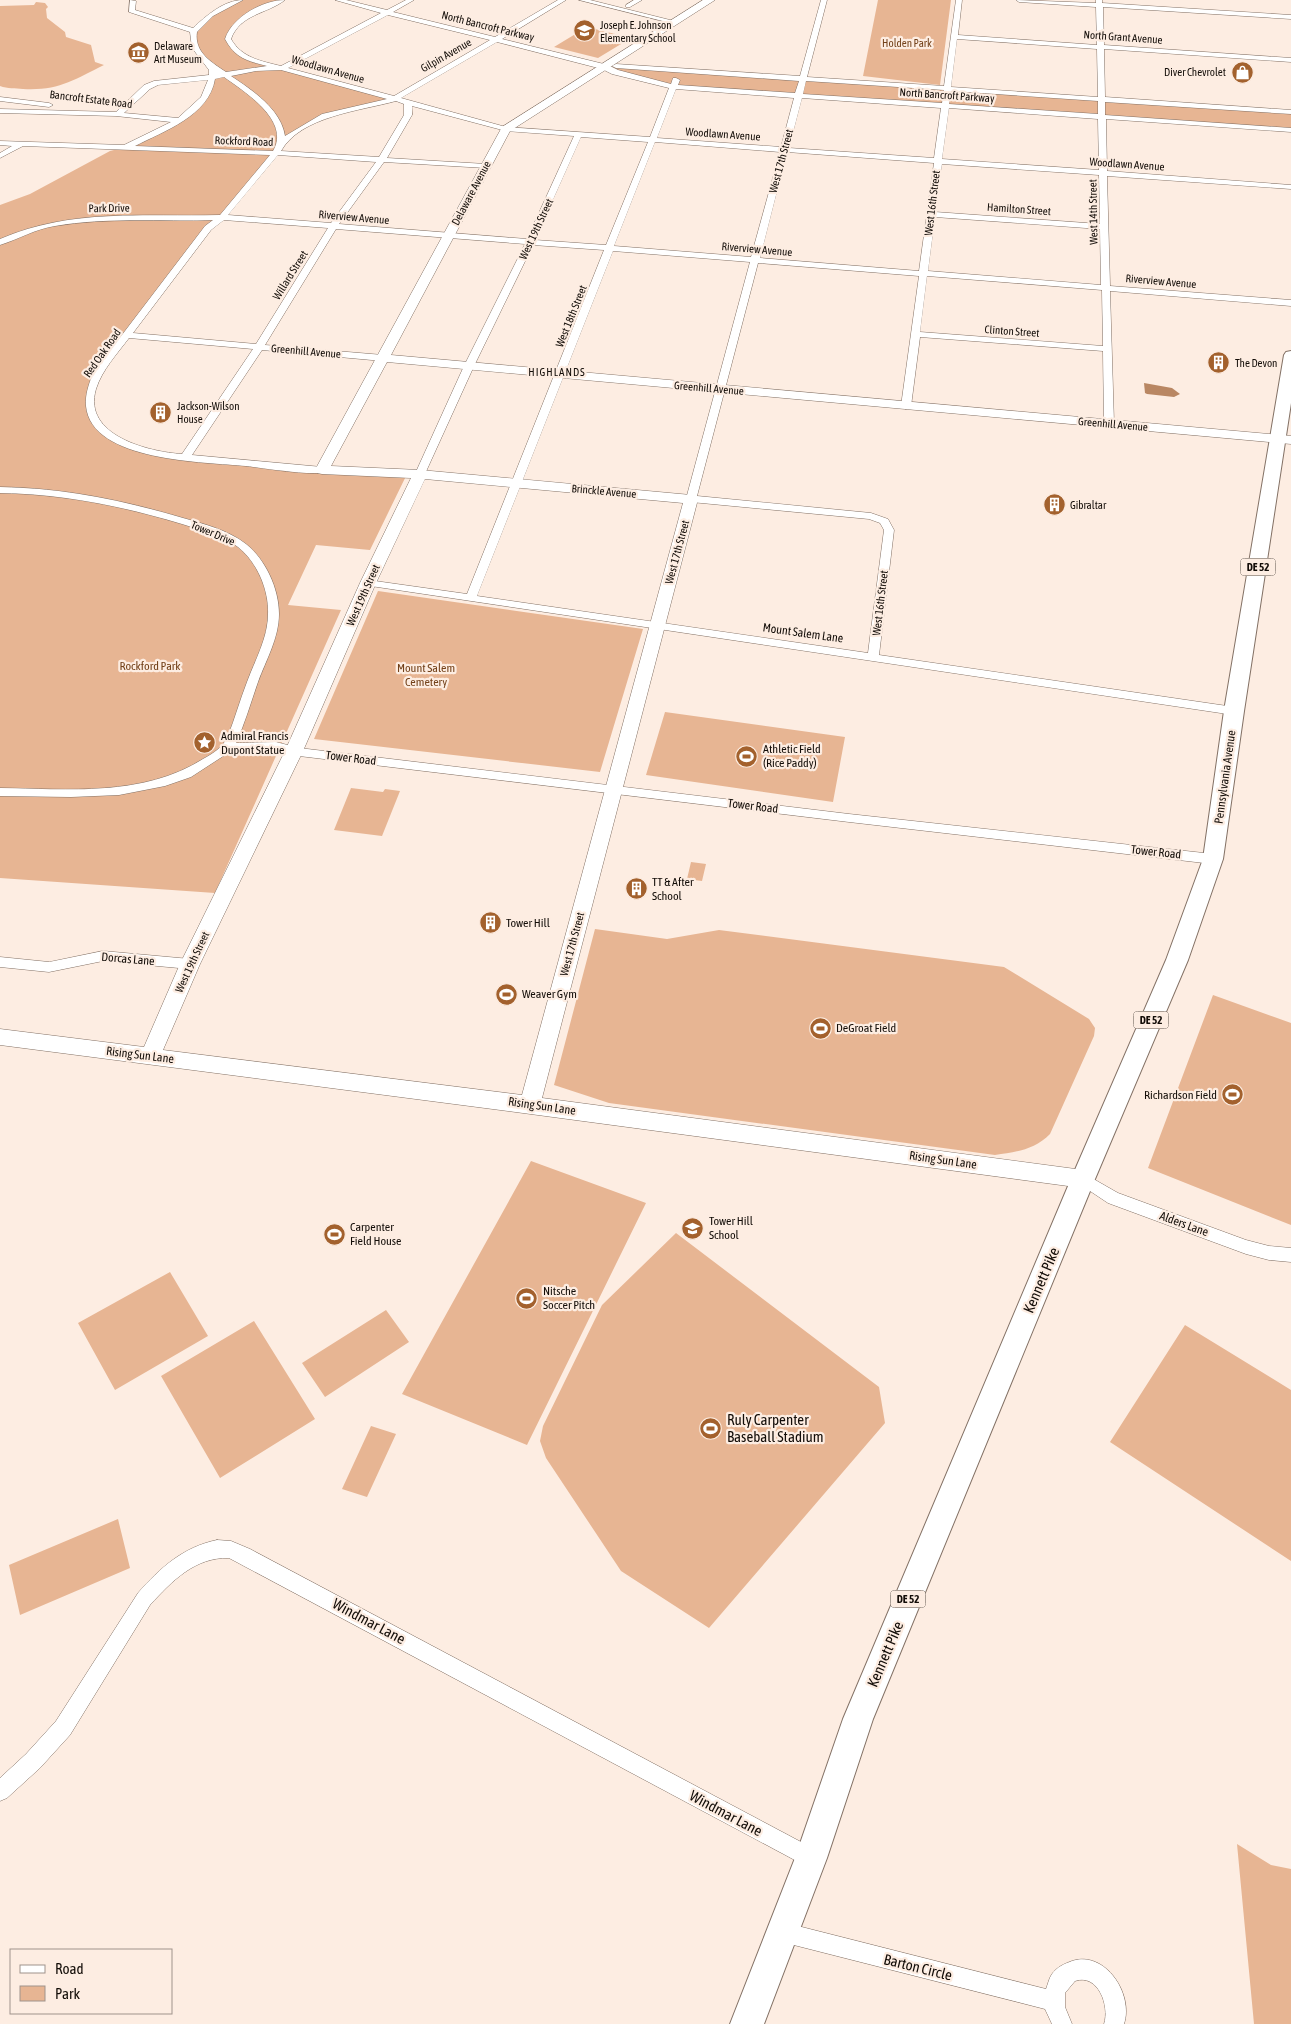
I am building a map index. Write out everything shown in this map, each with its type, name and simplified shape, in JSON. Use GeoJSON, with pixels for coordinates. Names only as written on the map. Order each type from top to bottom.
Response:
{"type":"FeatureCollection","features":[{"type":"Feature","properties":{"kind":"main road","name":"Pennsylvania Avenue"},"geometry":{"type":"LineString","coordinates":[[1083,1178],[1177,960],[1213,859],[1234,711],[1285,440],[1291,355]]}},
{"type":"Feature","properties":{"kind":"main road","name":"Kennett Pike"},"geometry":{"type":"LineString","coordinates":[[747,2024],[811,1858],[858,1718],[1083,1178]]}},
{"type":"Feature","properties":{"kind":"street"},"geometry":{"type":"LineString","coordinates":[[131,0],[131,11],[194,31]]}},
{"type":"Feature","properties":{"kind":"street"},"geometry":{"type":"LineString","coordinates":[[240,0],[210,15],[194,31],[193,44],[199,55],[209,64],[226,74],[258,99],[269,111],[280,128],[281,142]]}},
{"type":"Feature","properties":{"kind":"street","name":"Woodlawn Avenue"},"geometry":{"type":"LineString","coordinates":[[282,0],[244,19],[230,30],[228,39],[234,50],[251,60],[393,100],[506,129],[1291,187]]}},
{"type":"Feature","properties":{"kind":"street","name":"North Bancroft Parkway"},"geometry":{"type":"LineString","coordinates":[[338,0],[605,67],[623,74],[674,87],[1291,130]]}},
{"type":"Feature","properties":{"kind":"street"},"geometry":{"type":"LineString","coordinates":[[0,111],[118,114],[146,87],[157,83],[213,77],[246,70],[282,68],[411,0]]}},
{"type":"Feature","properties":{"kind":"street","name":"Gilpin Avenue"},"geometry":{"type":"LineString","coordinates":[[393,100],[563,0]]}},
{"type":"Feature","properties":{"kind":"street"},"geometry":{"type":"LineString","coordinates":[[582,0],[675,22]]}},
{"type":"Feature","properties":{"kind":"street"},"geometry":{"type":"LineString","coordinates":[[628,6],[639,0]]}},
{"type":"Feature","properties":{"kind":"street","name":"Delaware Avenue"},"geometry":{"type":"LineString","coordinates":[[322,470],[506,129],[710,0]]}},
{"type":"Feature","properties":{"kind":"street","name":"West 17th Street"},"geometry":{"type":"LineString","coordinates":[[530,1105],[824,0]]}},
{"type":"Feature","properties":{"kind":"street","name":"West 16th Street"},"geometry":{"type":"LineString","coordinates":[[906,406],[959,0]]}},
{"type":"Feature","properties":{"kind":"street"},"geometry":{"type":"LineString","coordinates":[[1020,0],[1100,2],[1165,9],[1291,17]]}},
{"type":"Feature","properties":{"kind":"street"},"geometry":{"type":"LineString","coordinates":[[1164,0],[1165,9]]}},
{"type":"Feature","properties":{"kind":"street","name":"West 14th Street"},"geometry":{"type":"LineString","coordinates":[[1100,2],[1109,424]]}},
{"type":"Feature","properties":{"kind":"street","name":"North Grant Avenue"},"geometry":{"type":"LineString","coordinates":[[954,37],[1291,60]]}},
{"type":"Feature","properties":{"kind":"street"},"geometry":{"type":"LineString","coordinates":[[236,82],[238,77],[250,66],[251,60]]}},
{"type":"Feature","properties":{"kind":"street"},"geometry":{"type":"LineString","coordinates":[[124,148],[179,120],[205,98],[212,84],[213,77],[213,70],[209,64]]}},
{"type":"Feature","properties":{"kind":"street","name":"North Bancroft Parkway"},"geometry":{"type":"LineString","coordinates":[[605,67],[680,70],[1291,112]]}},
{"type":"Feature","properties":{"kind":"street","name":"West 18th Street"},"geometry":{"type":"LineString","coordinates":[[470,598],[680,70]]}},
{"type":"Feature","properties":{"kind":"street","name":"Bancroft Estate Road"},"geometry":{"type":"LineString","coordinates":[[0,99],[179,120]]}},
{"type":"Feature","properties":{"kind":"street"},"geometry":{"type":"LineString","coordinates":[[281,142],[307,124],[325,116],[393,100]]}},
{"type":"Feature","properties":{"kind":"street","name":"Willard Street"},"geometry":{"type":"LineString","coordinates":[[185,458],[259,347],[333,226],[382,159],[408,115],[409,108],[407,103]]}},
{"type":"Feature","properties":{"kind":"street","name":"West 19th Street"},"geometry":{"type":"LineString","coordinates":[[150,1056],[190,964],[294,751],[368,583],[420,474],[468,366],[530,242],[578,135]]}},
{"type":"Feature","properties":{"kind":"street","name":"Red Oak Road"},"geometry":{"type":"LineString","coordinates":[[281,142],[276,153],[222,217],[208,228],[94,380],[89,396],[91,412],[99,426],[122,443],[154,454],[322,470]]}},
{"type":"Feature","properties":{"kind":"street","name":"Rockford Road"},"geometry":{"type":"LineString","coordinates":[[0,143],[276,153],[486,166]]}},
{"type":"Feature","properties":{"kind":"street"},"geometry":{"type":"LineString","coordinates":[[0,156],[22,144]]}},
{"type":"Feature","properties":{"kind":"street","name":"Hamilton Street"},"geometry":{"type":"LineString","coordinates":[[931,214],[1105,227]]}},
{"type":"Feature","properties":{"kind":"street","name":"Riverview Avenue"},"geometry":{"type":"LineString","coordinates":[[222,217],[1291,303]]}},
{"type":"Feature","properties":{"kind":"street","name":"Park Drive"},"geometry":{"type":"LineString","coordinates":[[0,242],[36,229],[79,220],[222,217]]}},
{"type":"Feature","properties":{"kind":"street","name":"Clinton Street"},"geometry":{"type":"LineString","coordinates":[[915,334],[1108,349]]}},
{"type":"Feature","properties":{"kind":"street","name":"Greenhill Avenue"},"geometry":{"type":"LineString","coordinates":[[128,335],[1285,440]]}},
{"type":"Feature","properties":{"kind":"street","name":"Brinckle Avenue"},"geometry":{"type":"LineString","coordinates":[[322,470],[420,474],[871,516],[884,521]]}},
{"type":"Feature","properties":{"kind":"street","name":"Tower Drive"},"geometry":{"type":"LineString","coordinates":[[0,490],[40,491],[88,496],[122,503],[206,528],[242,546],[265,578],[273,604],[273,619],[271,635],[228,747]]}},
{"type":"Feature","properties":{"kind":"street","name":"West 16th Street"},"geometry":{"type":"LineString","coordinates":[[873,657],[889,530],[884,521]]}},
{"type":"Feature","properties":{"kind":"street","name":"Mount Salem Lane"},"geometry":{"type":"LineString","coordinates":[[368,583],[1234,711]]}},
{"type":"Feature","properties":{"kind":"street"},"geometry":{"type":"LineString","coordinates":[[0,792],[116,790],[156,784],[188,774],[228,747],[276,746],[294,751]]}},
{"type":"Feature","properties":{"kind":"street","name":"Tower Road"},"geometry":{"type":"LineString","coordinates":[[294,751],[853,819],[1213,859]]}},
{"type":"Feature","properties":{"kind":"street","name":"Dorcas Lane"},"geometry":{"type":"LineString","coordinates":[[3,962],[49,967],[103,956],[190,964]]}},
{"type":"Feature","properties":{"kind":"street","name":"Rising Sun Lane"},"geometry":{"type":"LineString","coordinates":[[0,1037],[1083,1178]]}},
{"type":"Feature","properties":{"kind":"street","name":"Alders Lane"},"geometry":{"type":"LineString","coordinates":[[1083,1178],[1113,1198],[1246,1247],[1270,1253],[1291,1255]]}},
{"type":"Feature","properties":{"kind":"street","name":"Windmar Lane"},"geometry":{"type":"LineString","coordinates":[[0,1791],[33,1761],[63,1728],[144,1599],[159,1582],[174,1569],[205,1552],[230,1549],[811,1858]]}},
{"type":"Feature","properties":{"kind":"street","name":"Barton Circle"},"geometry":{"type":"LineString","coordinates":[[782,1932],[1054,2001]]}},
{"type":"Feature","properties":{"kind":"street"},"geometry":{"type":"LineString","coordinates":[[1062,2024],[1054,2001],[1057,1982],[1064,1974],[1072,1970],[1082,1969],[1093,1972],[1101,1977],[1110,1987],[1116,2010],[1114,2024]]}},
{"type":"Feature","properties":{"kind":"green space","name":"Rockford Park"},"geometry":{"type":"Polygon","coordinates":[[[240,0],[282,0],[244,19],[228,39],[245,57],[393,100],[333,114],[291,135],[214,222],[98,373],[89,405],[105,432],[154,454],[407,474],[370,550],[316,545],[288,605],[341,610],[215,893],[0,878],[0,205],[30,194],[110,151],[158,132],[193,111],[201,102],[213,77],[225,75],[199,55],[194,31],[220,10],[240,0]]]}},
{"type":"Feature","properties":{"kind":"green space","name":"Holden Park"},"geometry":{"type":"Polygon","coordinates":[[[878,0],[951,0],[940,85],[863,76],[878,0]]]}},
{"type":"Feature","properties":{"kind":"green space"},"geometry":{"type":"Polygon","coordinates":[[[36,2],[45,3],[48,7],[46,9],[47,18],[65,32],[66,37],[91,45],[95,62],[104,65],[74,80],[56,86],[35,89],[0,86],[0,6],[34,5],[36,2]]]}},
{"type":"Feature","properties":{"kind":"green space"},"geometry":{"type":"Polygon","coordinates":[[[587,27],[631,38],[598,58],[554,47],[587,27]]]}},
{"type":"Feature","properties":{"kind":"green space"},"geometry":{"type":"Polygon","coordinates":[[[614,66],[1291,112],[1291,130],[674,87],[605,67],[614,66]]]}},
{"type":"Feature","properties":{"kind":"green space","name":"Mount Salem Cemetery"},"geometry":{"type":"Polygon","coordinates":[[[378,591],[643,629],[600,772],[314,739],[378,591]]]}},
{"type":"Feature","properties":{"kind":"green space","name":"Athletic Field (Rice Paddy)"},"geometry":{"type":"Polygon","coordinates":[[[665,712],[845,737],[833,802],[646,775],[665,712]]]}},
{"type":"Feature","properties":{"kind":"green space"},"geometry":{"type":"Polygon","coordinates":[[[351,788],[383,792],[385,789],[400,791],[382,836],[334,830],[351,788]]]}},
{"type":"Feature","properties":{"kind":"green space"},"geometry":{"type":"Polygon","coordinates":[[[691,862],[706,864],[702,881],[687,879],[691,862]]]}},
{"type":"Feature","properties":{"kind":"green space"},"geometry":{"type":"Polygon","coordinates":[[[595,929],[667,939],[719,930],[1004,967],[1089,1019],[1095,1028],[1094,1036],[1050,1134],[1031,1147],[995,1155],[609,1103],[554,1085],[595,929]]]}},
{"type":"Feature","properties":{"kind":"green space","name":"Richardson Field"},"geometry":{"type":"Polygon","coordinates":[[[1213,995],[1291,1023],[1291,1225],[1148,1168],[1213,995]]]}},
{"type":"Feature","properties":{"kind":"green space","name":"Nitsche Soccer Pitch"},"geometry":{"type":"Polygon","coordinates":[[[531,1161],[646,1203],[527,1445],[402,1394],[531,1161]]]}},
{"type":"Feature","properties":{"kind":"green space","name":"Ruly Carpenter Baseball Stadium"},"geometry":{"type":"Polygon","coordinates":[[[676,1233],[879,1387],[885,1423],[709,1628],[621,1571],[546,1458],[540,1441],[543,1426],[602,1305],[676,1233]]]}},
{"type":"Feature","properties":{"kind":"green space"},"geometry":{"type":"Polygon","coordinates":[[[170,1272],[208,1336],[115,1390],[78,1323],[170,1272]]]}},
{"type":"Feature","properties":{"kind":"green space"},"geometry":{"type":"Polygon","coordinates":[[[386,1310],[409,1342],[325,1397],[302,1363],[386,1310]]]}},
{"type":"Feature","properties":{"kind":"green space"},"geometry":{"type":"Polygon","coordinates":[[[254,1321],[315,1419],[220,1478],[161,1376],[254,1321]]]}},
{"type":"Feature","properties":{"kind":"green space"},"geometry":{"type":"Polygon","coordinates":[[[1185,1325],[1291,1390],[1291,1561],[1110,1442],[1185,1325]]]}},
{"type":"Feature","properties":{"kind":"green space"},"geometry":{"type":"Polygon","coordinates":[[[371,1426],[396,1434],[367,1497],[342,1489],[371,1426]]]}},
{"type":"Feature","properties":{"kind":"green space"},"geometry":{"type":"Polygon","coordinates":[[[118,1519],[130,1568],[20,1615],[9,1565],[118,1519]]]}},
{"type":"Feature","properties":{"kind":"green space"},"geometry":{"type":"Polygon","coordinates":[[[1237,1844],[1271,1865],[1291,1869],[1291,2024],[1254,2024],[1237,1844]]]}},
{"type":"Feature","properties":{"kind":"shaded area"},"geometry":{"type":"Polygon","coordinates":[[[1144,383],[1172,388],[1180,394],[1174,397],[1147,394],[1145,393],[1144,383]]]}},
{"type":"Feature","properties":{"kind":"place","name":"Joseph E. Johnson Elementary School"},"geometry":{"type":"Point","coordinates":[584,31]}},
{"type":"Feature","properties":{"kind":"place","name":"Delaware Art Museum"},"geometry":{"type":"Point","coordinates":[138,52]}},
{"type":"Feature","properties":{"kind":"place","name":"Diver Chevrolet"},"geometry":{"type":"Point","coordinates":[1242,72]}},
{"type":"Feature","properties":{"kind":"place","name":"The Devon"},"geometry":{"type":"Point","coordinates":[1219,363]}},
{"type":"Feature","properties":{"kind":"place","name":"Jackson-Wilson House"},"geometry":{"type":"Point","coordinates":[161,412]}},
{"type":"Feature","properties":{"kind":"place","name":"Gibraltar"},"geometry":{"type":"Point","coordinates":[1054,505]}},
{"type":"Feature","properties":{"kind":"place","name":"Admiral Francis Dupont Statue"},"geometry":{"type":"Point","coordinates":[205,743]}},
{"type":"Feature","properties":{"kind":"place","name":"Athletic Field (Rice Paddy)"},"geometry":{"type":"Point","coordinates":[747,756]}},
{"type":"Feature","properties":{"kind":"place","name":"TT & After School"},"geometry":{"type":"Point","coordinates":[636,889]}},
{"type":"Feature","properties":{"kind":"place","name":"Tower Hill"},"geometry":{"type":"Point","coordinates":[490,923]}},
{"type":"Feature","properties":{"kind":"place","name":"Weaver Gym"},"geometry":{"type":"Point","coordinates":[506,994]}},
{"type":"Feature","properties":{"kind":"place","name":"DeGroat Field"},"geometry":{"type":"Point","coordinates":[820,1028]}},
{"type":"Feature","properties":{"kind":"place","name":"Richardson Field"},"geometry":{"type":"Point","coordinates":[1233,1095]}},
{"type":"Feature","properties":{"kind":"place","name":"Tower Hill School"},"geometry":{"type":"Point","coordinates":[693,1228]}},
{"type":"Feature","properties":{"kind":"place","name":"Carpenter Field House"},"geometry":{"type":"Point","coordinates":[334,1234]}},
{"type":"Feature","properties":{"kind":"place","name":"Nitsche Soccer Pitch"},"geometry":{"type":"Point","coordinates":[527,1298]}},
{"type":"Feature","properties":{"kind":"place","name":"Ruly Carpenter Baseball Stadium"},"geometry":{"type":"Point","coordinates":[711,1428]}},
{"type":"Feature","properties":{"kind":"district","name":"HIGHLANDS"},"geometry":{"type":"Point","coordinates":[557,372]}}]}
